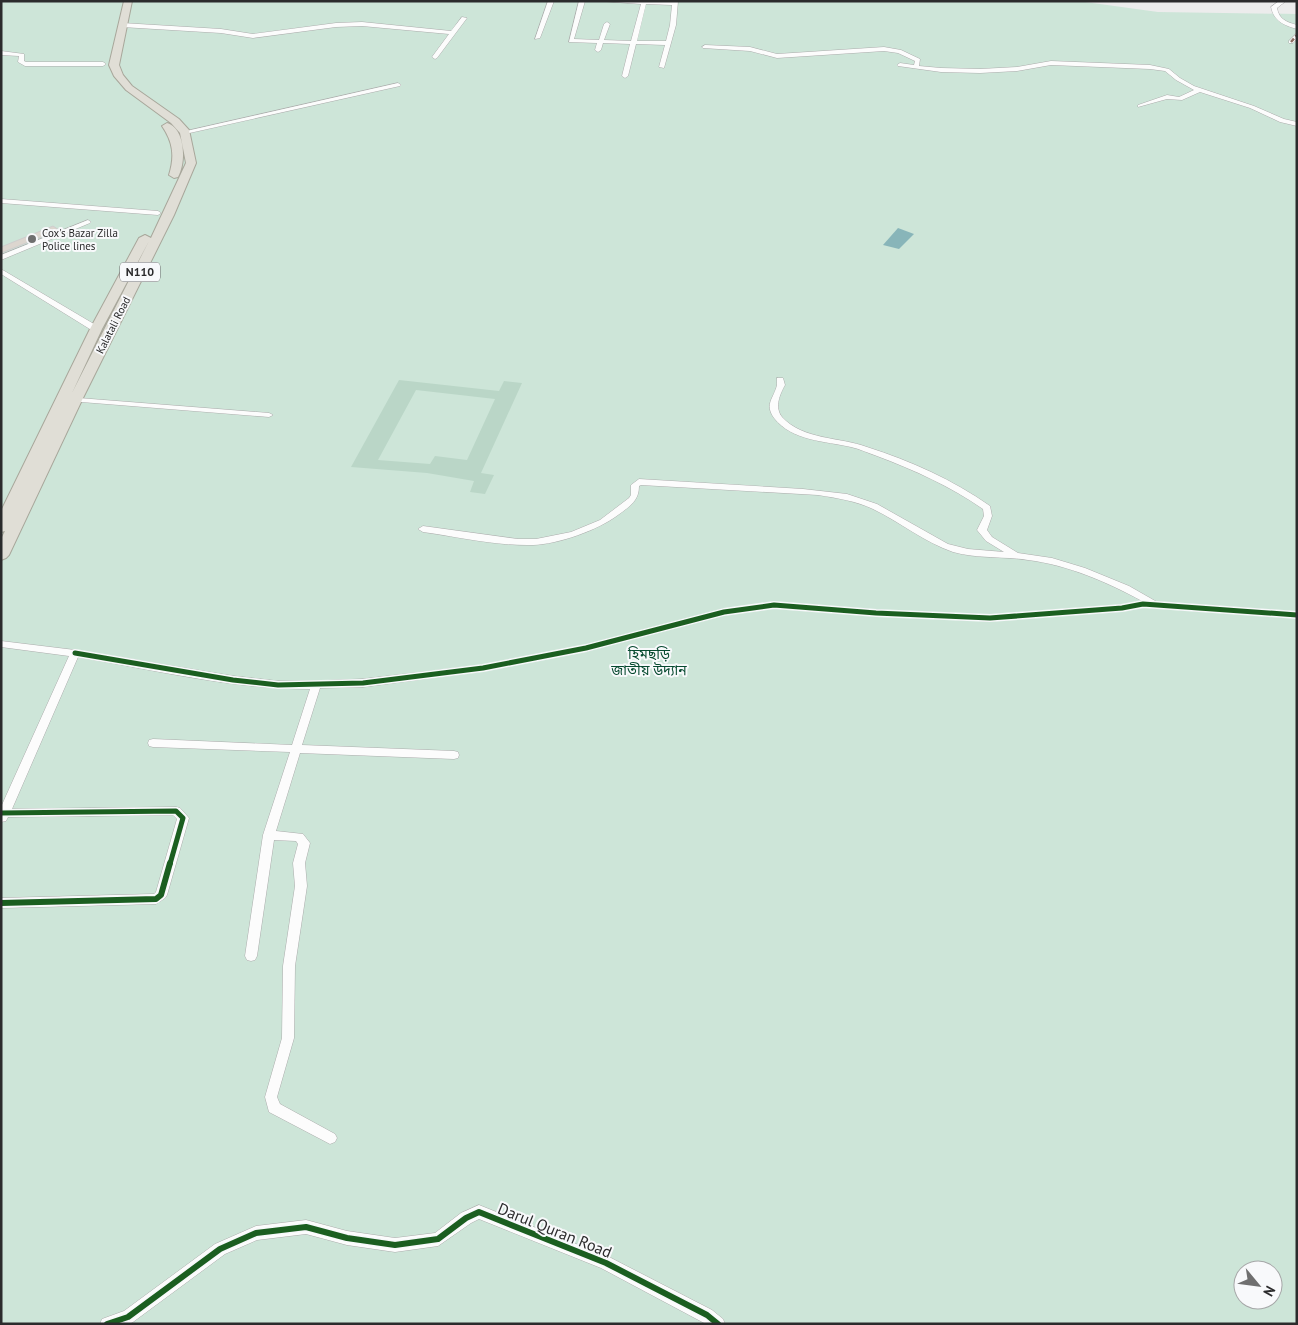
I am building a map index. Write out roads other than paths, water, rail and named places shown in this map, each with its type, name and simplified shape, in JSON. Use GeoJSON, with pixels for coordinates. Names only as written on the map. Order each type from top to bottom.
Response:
{"type":"FeatureCollection","features":[{"type":"Feature","properties":{"kind":"highway"},"geometry":{"type":"LineString","coordinates":[[120,1],[114,64],[119,76],[129,88],[175,121],[185,132]]}},
{"type":"Feature","properties":{"kind":"highway"},"geometry":{"type":"LineString","coordinates":[[103,64],[128,1]]}},
{"type":"Feature","properties":{"kind":"highway","name":"Kalatali Road"},"geometry":{"type":"LineString","coordinates":[[1,556],[69,399],[96,329],[158,214],[180,161],[175,134],[164,122],[118,88],[108,76],[103,64]]}},
{"type":"Feature","properties":{"kind":"highway","name":"Kalatali Road"},"geometry":{"type":"LineString","coordinates":[[1,527],[69,399],[119,314],[168,215],[191,163],[185,132]]}},
{"type":"Feature","properties":{"kind":"highway"},"geometry":{"type":"LineString","coordinates":[[103,315],[119,314]]}},
{"type":"Feature","properties":{"kind":"street"},"geometry":{"type":"LineString","coordinates":[[537,38],[551,1]]}},
{"type":"Feature","properties":{"kind":"street"},"geometry":{"type":"LineString","coordinates":[[582,1],[571,41],[669,43]]}},
{"type":"Feature","properties":{"kind":"street"},"geometry":{"type":"LineString","coordinates":[[603,1],[675,2],[669,43],[662,67]]}},
{"type":"Feature","properties":{"kind":"street"},"geometry":{"type":"LineString","coordinates":[[1283,1],[1274,7],[1275,16],[1284,24],[1297,27]]}},
{"type":"Feature","properties":{"kind":"street"},"geometry":{"type":"LineString","coordinates":[[625,76],[644,2]]}},
{"type":"Feature","properties":{"kind":"street"},"geometry":{"type":"LineString","coordinates":[[435,57],[464,18]]}},
{"type":"Feature","properties":{"kind":"street"},"geometry":{"type":"LineString","coordinates":[[118,30],[221,31],[253,36],[336,25],[362,24],[451,33]]}},
{"type":"Feature","properties":{"kind":"street"},"geometry":{"type":"LineString","coordinates":[[598,50],[607,24]]}},
{"type":"Feature","properties":{"kind":"street"},"geometry":{"type":"LineString","coordinates":[[1291,42],[1297,35]]}},
{"type":"Feature","properties":{"kind":"street"},"geometry":{"type":"LineString","coordinates":[[705,47],[750,50],[778,56],[884,49],[912,56],[918,60],[916,67]]}},
{"type":"Feature","properties":{"kind":"street"},"geometry":{"type":"LineString","coordinates":[[1,53],[22,55],[21,62],[25,64],[103,64]]}},
{"type":"Feature","properties":{"kind":"street"},"geometry":{"type":"LineString","coordinates":[[900,65],[980,71],[1017,69],[1051,63],[1150,67],[1167,70],[1178,79],[1199,90],[1252,107],[1282,121],[1297,124]]}},
{"type":"Feature","properties":{"kind":"street"},"geometry":{"type":"LineString","coordinates":[[185,132],[252,119],[398,85]]}},
{"type":"Feature","properties":{"kind":"street"},"geometry":{"type":"LineString","coordinates":[[1140,106],[1167,97],[1180,99],[1199,90]]}},
{"type":"Feature","properties":{"kind":"street"},"geometry":{"type":"LineString","coordinates":[[1,201],[158,214]]}},
{"type":"Feature","properties":{"kind":"street"},"geometry":{"type":"LineString","coordinates":[[1,258],[88,222]]}},
{"type":"Feature","properties":{"kind":"street"},"geometry":{"type":"LineString","coordinates":[[1,271],[96,329]]}},
{"type":"Feature","properties":{"kind":"street"},"geometry":{"type":"LineString","coordinates":[[780,380],[781,386],[774,396],[774,408],[782,420],[801,433],[861,447],[896,460],[936,478],[979,502],[987,508],[988,516],[982,530],[989,539],[1017,556]]}},
{"type":"Feature","properties":{"kind":"street"},"geometry":{"type":"LineString","coordinates":[[69,399],[269,415]]}},
{"type":"Feature","properties":{"kind":"street"},"geometry":{"type":"LineString","coordinates":[[423,529],[518,542],[536,542],[572,534],[603,522],[628,505],[639,482],[746,489],[807,490],[839,494],[863,502],[891,514],[932,539],[958,550],[1037,558],[1070,567],[1128,589],[1155,605]]}},
{"type":"Feature","properties":{"kind":"street"},"geometry":{"type":"LineString","coordinates":[[1,644],[76,654],[233,680],[278,685],[316,685],[363,683],[483,668],[586,648],[686,620],[774,605],[990,618],[1122,608],[1143,604],[1297,615]]}},
{"type":"Feature","properties":{"kind":"street"},"geometry":{"type":"LineString","coordinates":[[1,904],[156,899],[161,895],[183,818],[176,811],[2,815],[76,654]]}},
{"type":"Feature","properties":{"kind":"street"},"geometry":{"type":"LineString","coordinates":[[250,956],[269,835],[316,685]]}},
{"type":"Feature","properties":{"kind":"street"},"geometry":{"type":"LineString","coordinates":[[153,743],[454,755]]}},
{"type":"Feature","properties":{"kind":"street"},"geometry":{"type":"LineString","coordinates":[[269,835],[299,837],[304,843],[299,863],[301,886],[289,966],[288,1038],[272,1102],[274,1108],[330,1138]]}},
{"type":"Feature","properties":{"kind":"street","name":"Darul Quran Road"},"geometry":{"type":"LineString","coordinates":[[107,1324],[128,1317],[220,1249],[256,1233],[306,1227],[347,1238],[395,1245],[438,1239],[466,1218],[479,1212],[606,1263],[707,1315],[718,1324]]}},
{"type":"Feature","properties":{"kind":"water"},"geometry":{"type":"Polygon","coordinates":[[[898,228],[914,234],[899,249],[883,245],[898,228]]]}},
{"type":"Feature","properties":{"kind":"place","name":"Cox's Bazar Zilla Police lines"},"geometry":{"type":"Point","coordinates":[32,239]}},
{"type":"Feature","properties":{"kind":"park label","name":"হিমছড়ি জাতীয় উদ্যান"},"geometry":{"type":"Point","coordinates":[649,662]}}]}
